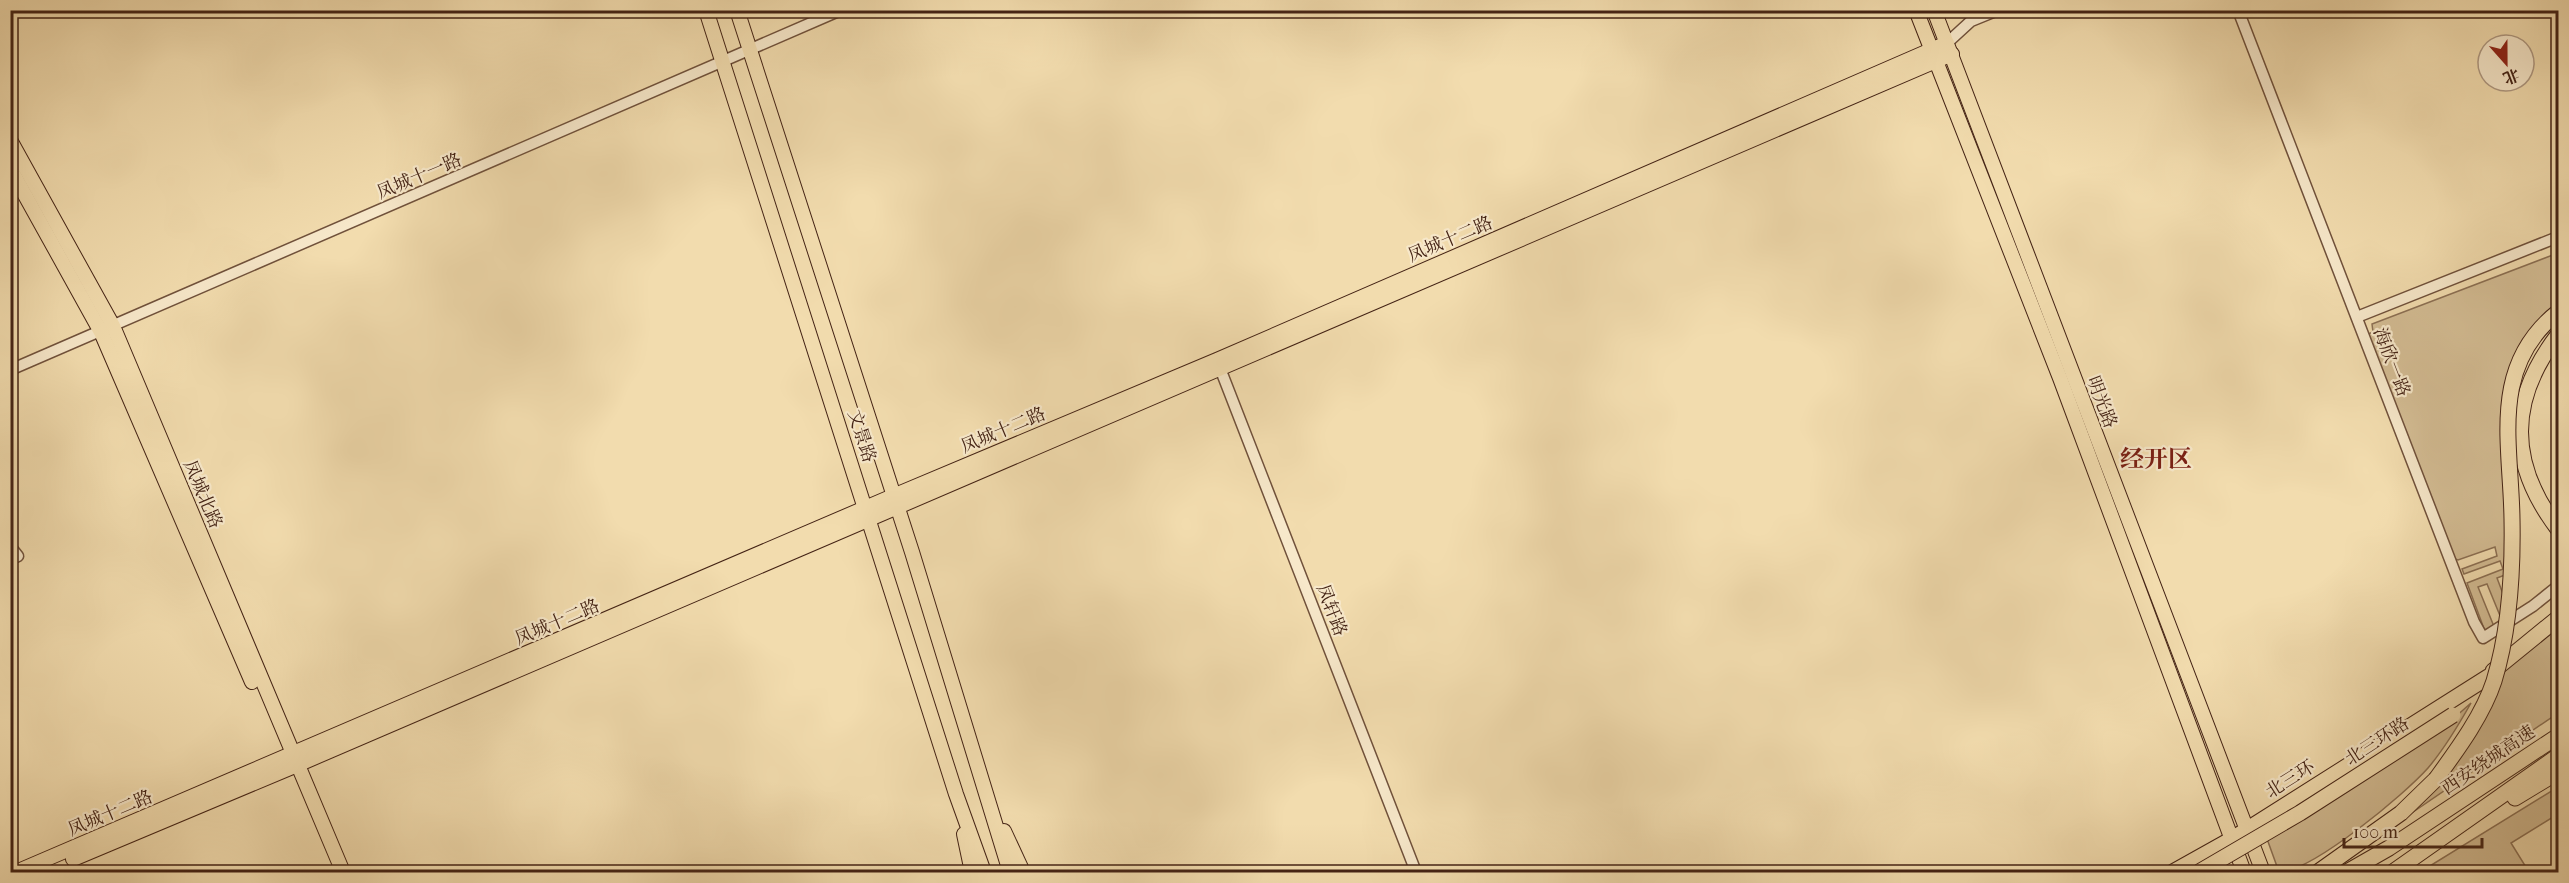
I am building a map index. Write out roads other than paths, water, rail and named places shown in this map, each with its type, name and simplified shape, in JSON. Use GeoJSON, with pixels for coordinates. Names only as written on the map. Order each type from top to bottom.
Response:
{"type":"FeatureCollection","features":[{"type":"Feature","properties":{"kind":"highway"},"geometry":{"type":"LineString","coordinates":[[2318,873],[2401,813],[2436,779],[2466,736],[2493,682],[2505,625],[2512,573],[2512,516],[2507,456],[2508,416],[2513,379],[2528,345],[2559,312]]}},
{"type":"Feature","properties":{"kind":"highway"},"geometry":{"type":"LineString","coordinates":[[2559,335],[2540,359],[2532,378],[2525,398],[2519,438],[2527,476],[2541,504],[2559,529]]}},
{"type":"Feature","properties":{"kind":"highway","name":"北三环路"},"geometry":{"type":"LineString","coordinates":[[2199,873],[2300,813],[2453,715],[2488,677],[2559,618]]}},
{"type":"Feature","properties":{"kind":"highway","name":"北三环"},"geometry":{"type":"LineString","coordinates":[[2173,873],[2232,839],[2488,677]]}},
{"type":"Feature","properties":{"kind":"highway","name":"西安绕城高速"},"geometry":{"type":"LineString","coordinates":[[2347,873],[2559,736]]}},
{"type":"Feature","properties":{"kind":"highway","name":"西安绕城高速"},"geometry":{"type":"LineString","coordinates":[[2393,873],[2559,756]]}},
{"type":"Feature","properties":{"kind":"highway"},"geometry":{"type":"LineString","coordinates":[[2441,839],[2559,772]]}},
{"type":"Feature","properties":{"kind":"main road","name":"文景路"},"geometry":{"type":"LineString","coordinates":[[706,10],[956,794],[984,873]]}},
{"type":"Feature","properties":{"kind":"main road","name":"文景路"},"geometry":{"type":"LineString","coordinates":[[737,10],[895,502],[1010,873]]}},
{"type":"Feature","properties":{"kind":"main road","name":"明光路"},"geometry":{"type":"LineString","coordinates":[[1916,10],[2068,400],[2244,873]]}},
{"type":"Feature","properties":{"kind":"main road","name":"明光路"},"geometry":{"type":"LineString","coordinates":[[1934,10],[2263,873]]}},
{"type":"Feature","properties":{"kind":"main road","name":"凤城十二路"},"geometry":{"type":"LineString","coordinates":[[40,873],[291,762],[1949,49]]}},
{"type":"Feature","properties":{"kind":"main road","name":"凤城北路"},"geometry":{"type":"LineString","coordinates":[[10,140],[107,329],[291,762],[343,873]]}},
{"type":"Feature","properties":{"kind":"main road","name":"凤城北路"},"geometry":{"type":"LineString","coordinates":[[10,168],[107,329]]}},
{"type":"Feature","properties":{"kind":"main road","name":"凤城十二路"},"geometry":{"type":"LineString","coordinates":[[16,873],[291,762]]}},
{"type":"Feature","properties":{"kind":"main road","name":"凤城北路"},"geometry":{"type":"LineString","coordinates":[[291,762],[333,873]]}},
{"type":"Feature","properties":{"kind":"main road"},"geometry":{"type":"LineString","coordinates":[[956,794],[972,873]]}},
{"type":"Feature","properties":{"kind":"main road"},"geometry":{"type":"LineString","coordinates":[[988,801],[1018,857],[1023,873]]}},
{"type":"Feature","properties":{"kind":"street","name":"凤城十一路"},"geometry":{"type":"LineString","coordinates":[[10,370],[841,10]]}},
{"type":"Feature","properties":{"kind":"street","name":"凤城十二路"},"geometry":{"type":"LineString","coordinates":[[1949,49],[1971,21],[1998,10]]}},
{"type":"Feature","properties":{"kind":"street","name":"海欣一路"},"geometry":{"type":"LineString","coordinates":[[2238,10],[2474,622],[2483,638],[2534,606],[2559,586]]}},
{"type":"Feature","properties":{"kind":"street"},"geometry":{"type":"LineString","coordinates":[[2357,317],[2559,237]]}},
{"type":"Feature","properties":{"kind":"street","name":"凤轩路"},"geometry":{"type":"LineString","coordinates":[[1219,364],[1416,873]]}},
{"type":"Feature","properties":{"kind":"street"},"geometry":{"type":"LineString","coordinates":[[10,546],[18,556],[10,560]]}},
{"type":"Feature","properties":{"kind":"district","name":"经开区"},"geometry":{"type":"Point","coordinates":[2156,459]}}]}
